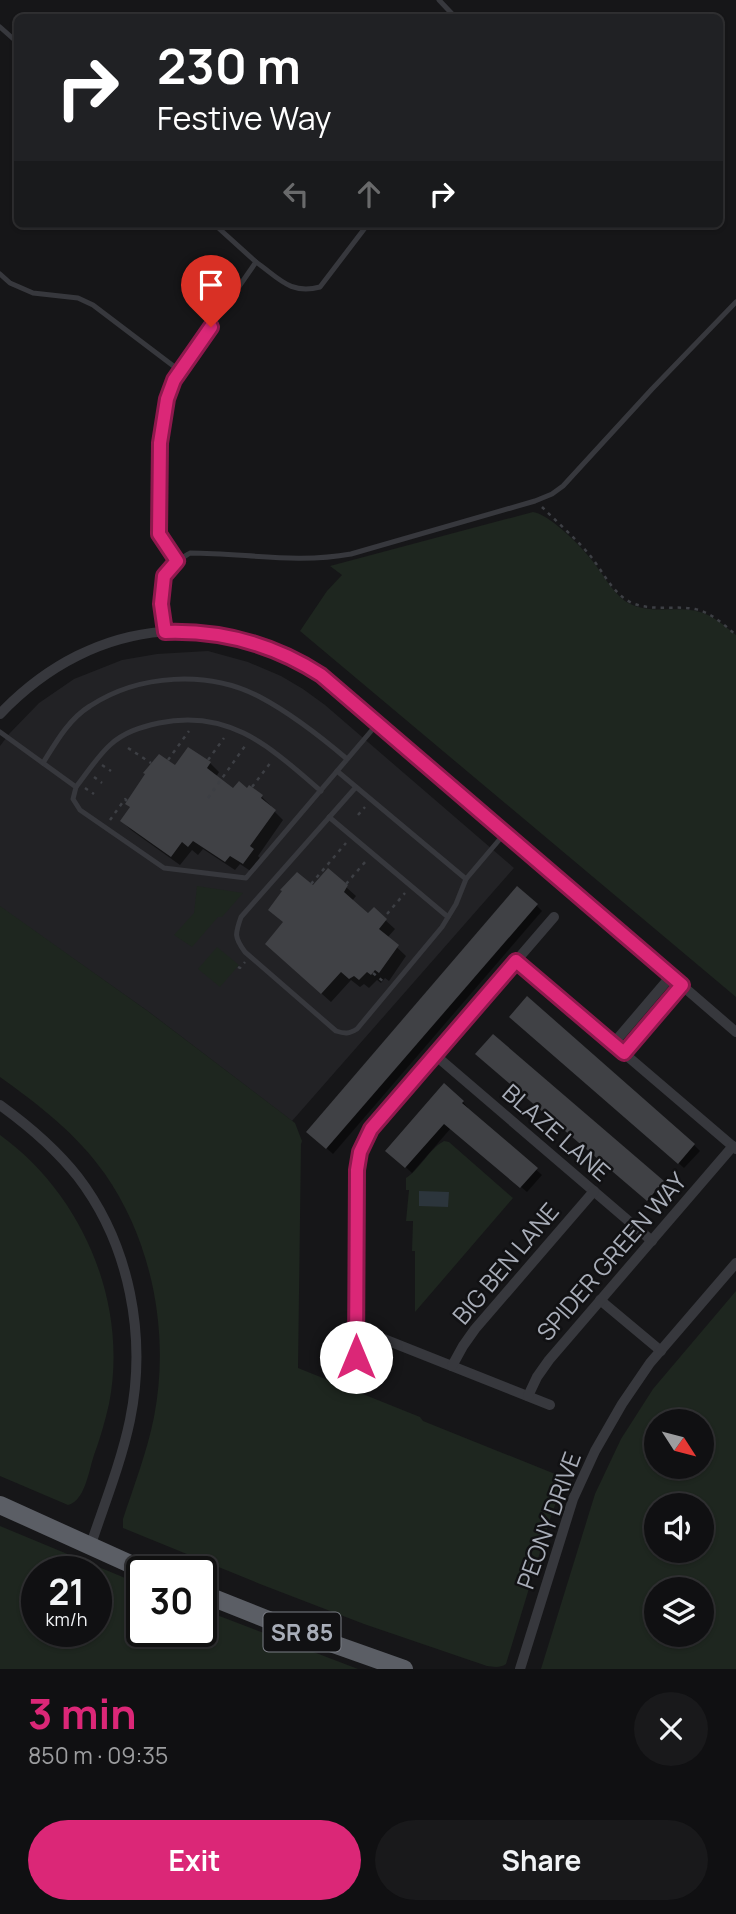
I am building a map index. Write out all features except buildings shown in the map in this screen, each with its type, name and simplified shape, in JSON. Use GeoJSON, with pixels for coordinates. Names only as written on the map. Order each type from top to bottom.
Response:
{"type":"FeatureCollection","features":[{"type":"Feature","properties":{"kind":"highway"},"geometry":{"type":"LineString","coordinates":[[0,1505],[126,1562]]}},
{"type":"Feature","properties":{"kind":"highway","name":"SR 85"},"geometry":{"type":"LineString","coordinates":[[217,1599],[404,1669]]}},
{"type":"Feature","properties":{"kind":"street"},"geometry":{"type":"LineString","coordinates":[[0,714],[32,683],[70,659],[116,640],[165,632],[195,632],[225,635],[285,654],[321,675],[736,1032]]}},
{"type":"Feature","properties":{"kind":"street"},"geometry":{"type":"LineString","coordinates":[[356,1357],[357,1170],[360,1152],[371,1129],[554,917]]}},
{"type":"Feature","properties":{"kind":"street"},"geometry":{"type":"LineString","coordinates":[[516,961],[734,1148]]}},
{"type":"Feature","properties":{"kind":"street"},"geometry":{"type":"LineString","coordinates":[[613,1044],[671,976]]}},
{"type":"Feature","properties":{"kind":"street"},"geometry":{"type":"LineString","coordinates":[[624,1053],[682,985]]}},
{"type":"Feature","properties":{"kind":"street","name":"BLAZE LANE"},"geometry":{"type":"LineString","coordinates":[[435,1055],[652,1241]]}},
{"type":"Feature","properties":{"kind":"street"},"geometry":{"type":"LineString","coordinates":[[0,1105],[49,1145],[89,1193],[113,1239],[129,1288],[136,1350],[133,1406],[122,1452],[90,1546]]}},
{"type":"Feature","properties":{"kind":"street","name":"SPIDER GREEN WAY"},"geometry":{"type":"LineString","coordinates":[[528,1396],[543,1368],[734,1148]]}},
{"type":"Feature","properties":{"kind":"street","name":"BIG BEN LANE"},"geometry":{"type":"LineString","coordinates":[[452,1366],[475,1329],[594,1191]]}},
{"type":"Feature","properties":{"kind":"street","name":"PEONY DRIVE"},"geometry":{"type":"LineString","coordinates":[[520,1669],[565,1524],[583,1475],[608,1427],[661,1350],[736,1262]]}},
{"type":"Feature","properties":{"kind":"street"},"geometry":{"type":"LineString","coordinates":[[600,1300],[661,1350]]}},
{"type":"Feature","properties":{"kind":"street"},"geometry":{"type":"LineString","coordinates":[[356,1328],[550,1405]]}},
{"type":"Feature","properties":{"kind":"lane"},"geometry":{"type":"LineString","coordinates":[[439,0],[452,14]]}},
{"type":"Feature","properties":{"kind":"lane"},"geometry":{"type":"LineString","coordinates":[[0,27],[14,39]]}},
{"type":"Feature","properties":{"kind":"lane"},"geometry":{"type":"LineString","coordinates":[[218,228],[256,262],[294,289],[307,290],[320,287],[365,228]]}},
{"type":"Feature","properties":{"kind":"lane"},"geometry":{"type":"LineString","coordinates":[[177,561],[159,534],[160,443],[167,399],[174,380],[256,262]]}},
{"type":"Feature","properties":{"kind":"lane"},"geometry":{"type":"LineString","coordinates":[[0,274],[10,283],[33,293],[78,298],[93,305],[180,371]]}},
{"type":"Feature","properties":{"kind":"lane"},"geometry":{"type":"LineString","coordinates":[[165,632],[161,604],[164,576],[177,561],[190,553],[331,558],[552,494],[564,486],[736,302]]}},
{"type":"Feature","properties":{"kind":"lane"},"geometry":{"type":"LineString","coordinates":[[43,763],[71,722],[90,706],[118,691],[150,682],[188,678],[225,683],[257,695],[311,729],[347,759]]}},
{"type":"Feature","properties":{"kind":"lane"},"geometry":{"type":"LineString","coordinates":[[321,791],[265,745],[218,722],[173,720],[125,734],[111,744],[76,787],[73,799],[80,810],[164,868],[246,878],[321,791],[378,723]]}},
{"type":"Feature","properties":{"kind":"lane"},"geometry":{"type":"LineString","coordinates":[[0,732],[76,787]]}},
{"type":"Feature","properties":{"kind":"lane"},"geometry":{"type":"LineString","coordinates":[[337,771],[466,879]]}},
{"type":"Feature","properties":{"kind":"lane"},"geometry":{"type":"LineString","coordinates":[[356,787],[241,917],[235,933],[237,942],[245,952],[336,1031],[350,1033],[357,1029],[442,927],[466,879],[505,833]]}},
{"type":"Feature","properties":{"kind":"lane"},"geometry":{"type":"LineString","coordinates":[[329,817],[449,916]]}},
{"type":"Feature","properties":{"kind":"path"},"geometry":{"type":"LineString","coordinates":[[535,501],[578,542],[626,600],[642,606],[687,608],[703,612],[736,635]]}},
{"type":"Feature","properties":{"kind":"path"},"geometry":{"type":"LineString","coordinates":[[168,760],[189,732]]}},
{"type":"Feature","properties":{"kind":"path"},"geometry":{"type":"LineString","coordinates":[[208,760],[224,738]]}},
{"type":"Feature","properties":{"kind":"path"},"geometry":{"type":"LineString","coordinates":[[208,798],[245,746]]}},
{"type":"Feature","properties":{"kind":"path"},"geometry":{"type":"LineString","coordinates":[[128,748],[151,763]]}},
{"type":"Feature","properties":{"kind":"path"},"geometry":{"type":"LineString","coordinates":[[252,788],[271,762]]}},
{"type":"Feature","properties":{"kind":"path"},"geometry":{"type":"LineString","coordinates":[[110,820],[125,799],[127,801]]}},
{"type":"Feature","properties":{"kind":"path"},"geometry":{"type":"LineString","coordinates":[[311,884],[346,843]]}},
{"type":"Feature","properties":{"kind":"path"},"geometry":{"type":"LineString","coordinates":[[346,884],[366,861]]}},
{"type":"Feature","properties":{"kind":"path"},"geometry":{"type":"LineString","coordinates":[[387,914],[405,893]]}},
{"type":"Feature","properties":{"kind":"path"},"geometry":{"type":"LineString","coordinates":[[237,967],[240,968],[245,962]]}},
{"type":"Feature","properties":{"kind":"path"},"geometry":{"type":"LineString","coordinates":[[373,973],[384,982]]}},
{"type":"Feature","properties":{"kind":"shaded area"},"geometry":{"type":"Polygon","coordinates":[[[533,512],[547,518],[572,539],[625,601],[643,608],[700,612],[715,619],[736,635],[736,997],[300,631],[327,591],[342,575],[330,566],[533,512]]]}},
{"type":"Feature","properties":{"kind":"shaded area"},"geometry":{"type":"Polygon","coordinates":[[[208,651],[248,662],[303,689],[514,868],[292,1121],[149,1012],[0,907],[0,746],[9,734],[39,703],[74,679],[122,660],[157,654],[208,651]]]}},
{"type":"Feature","properties":{"kind":"shaded area"},"geometry":{"type":"Polygon","coordinates":[[[197,886],[243,893],[192,947],[174,935],[194,913],[197,886]]]}},
{"type":"Feature","properties":{"kind":"shaded area"},"geometry":{"type":"Polygon","coordinates":[[[0,906],[149,1012],[295,1123],[302,1141],[298,1368],[565,1478],[506,1664],[499,1667],[487,1666],[364,1624],[217,1566],[217,1556],[192,1556],[123,1528],[123,1519],[151,1430],[158,1386],[158,1322],[146,1260],[122,1201],[94,1159],[43,1109],[0,1077],[0,906]]]}},
{"type":"Feature","properties":{"kind":"shaded area"},"geometry":{"type":"Polygon","coordinates":[[[217,947],[239,965],[220,987],[198,969],[217,947]]]}},
{"type":"Feature","properties":{"kind":"shaded area"},"geometry":{"type":"Polygon","coordinates":[[[0,1135],[29,1159],[76,1219],[93,1254],[105,1290],[112,1328],[113,1366],[109,1404],[86,1484],[79,1498],[68,1505],[0,1476],[0,1135]]]}},
{"type":"Feature","properties":{"kind":"shaded area"},"geometry":{"type":"Polygon","coordinates":[[[444,1141],[449,1142],[513,1198],[415,1312],[413,1221],[406,1221],[409,1190],[406,1190],[406,1178],[444,1141]]]}},
{"type":"Feature","properties":{"kind":"shaded area"},"geometry":{"type":"Polygon","coordinates":[[[419,1191],[449,1192],[448,1207],[419,1206],[419,1191]]]}},
{"type":"Feature","properties":{"kind":"shaded area"},"geometry":{"type":"Polygon","coordinates":[[[736,1291],[736,1669],[541,1669],[595,1494],[621,1439],[653,1389],[736,1291]]]}},
{"type":"Feature","properties":{"kind":"shaded area"},"geometry":{"type":"Polygon","coordinates":[[[0,1526],[72,1556],[21,1556],[21,1647],[112,1647],[112,1573],[126,1578],[126,1647],[217,1647],[217,1615],[358,1669],[0,1669],[0,1526]]]}},
{"type":"Feature","properties":{"kind":"route"},"geometry":{"type":"LineString","coordinates":[[211,327],[174,380],[167,399],[160,443],[159,534],[177,561],[164,576],[161,604],[165,632],[205,632],[245,640],[285,654],[321,675],[682,985],[624,1053],[516,961],[371,1129],[363,1143],[357,1170],[356,1357]]}}]}
